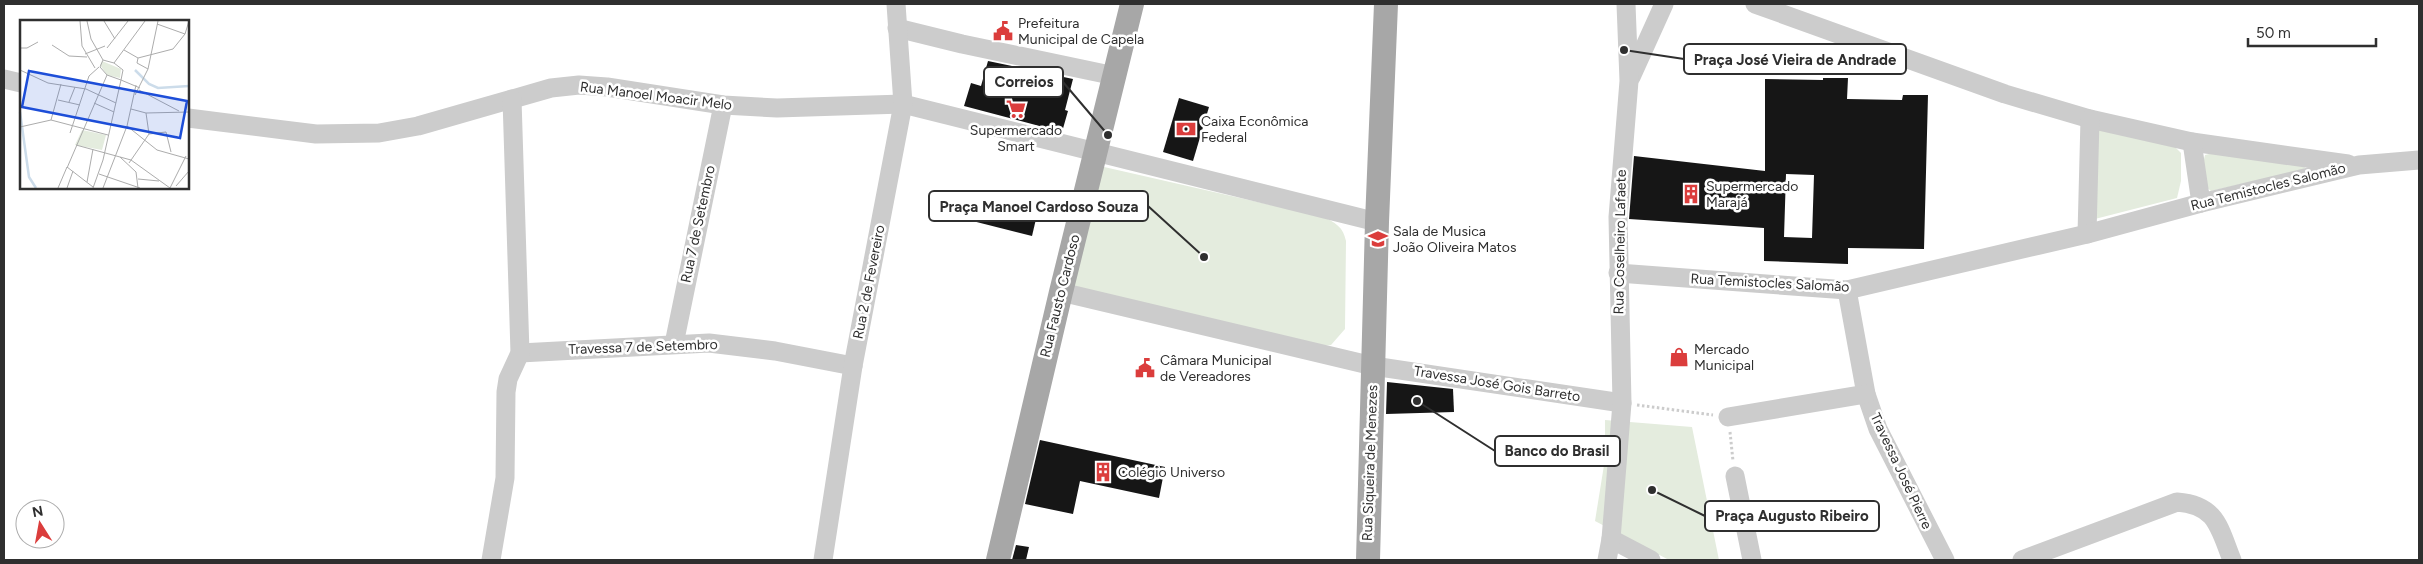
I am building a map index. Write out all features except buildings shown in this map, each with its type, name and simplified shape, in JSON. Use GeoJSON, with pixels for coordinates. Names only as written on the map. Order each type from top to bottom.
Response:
{"type":"FeatureCollection","features":[{"type":"Feature","properties":{"kind":"main road","name":"Rua Fausto Cardoso"},"geometry":{"type":"LineString","coordinates":[[998,560],[1061,292],[1132,4]]}},
{"type":"Feature","properties":{"kind":"main road","name":"Rua Siqueira de Menezes"},"geometry":{"type":"LineString","coordinates":[[1368,560],[1377,222],[1386,4]]}},
{"type":"Feature","properties":{"kind":"street","name":"Rua 2 de Fevereiro"},"geometry":{"type":"LineString","coordinates":[[823,560],[854,366],[903,104],[896,4]]}},
{"type":"Feature","properties":{"kind":"street"},"geometry":{"type":"LineString","coordinates":[[1626,4],[1629,81]]}},
{"type":"Feature","properties":{"kind":"street"},"geometry":{"type":"LineString","coordinates":[[1629,81],[1664,4]]}},
{"type":"Feature","properties":{"kind":"street","name":"Rua Temistocles Salomão"},"geometry":{"type":"LineString","coordinates":[[1755,4],[2005,94],[2090,119],[2192,142],[2359,165]]}},
{"type":"Feature","properties":{"kind":"street"},"geometry":{"type":"LineString","coordinates":[[898,28],[962,44],[1114,76]]}},
{"type":"Feature","properties":{"kind":"street"},"geometry":{"type":"LineString","coordinates":[[4,79],[20,83]]}},
{"type":"Feature","properties":{"kind":"street","name":"Rua Coselheiro Lafaete"},"geometry":{"type":"LineString","coordinates":[[1607,560],[1611,539],[1622,403],[1618,273],[1619,208],[1629,81]]}},
{"type":"Feature","properties":{"kind":"street","name":"Rua Manoel Moacir Melo"},"geometry":{"type":"LineString","coordinates":[[189,118],[316,134],[379,133],[418,126],[551,88],[579,85],[606,87],[723,105],[777,108],[903,104],[1377,222]]}},
{"type":"Feature","properties":{"kind":"street"},"geometry":{"type":"LineString","coordinates":[[492,560],[504,478],[506,392],[511,372],[520,353],[512,99]]}},
{"type":"Feature","properties":{"kind":"street","name":"Rua 7 de Setembro"},"geometry":{"type":"LineString","coordinates":[[674,344],[723,105]]}},
{"type":"Feature","properties":{"kind":"street"},"geometry":{"type":"LineString","coordinates":[[2087,234],[2090,119]]}},
{"type":"Feature","properties":{"kind":"street"},"geometry":{"type":"LineString","coordinates":[[2192,142],[2201,203]]}},
{"type":"Feature","properties":{"kind":"street"},"geometry":{"type":"LineString","coordinates":[[2359,165],[2419,160]]}},
{"type":"Feature","properties":{"kind":"street","name":"Rua Temistocles Salomão"},"geometry":{"type":"LineString","coordinates":[[1618,273],[1847,290],[2087,234],[2201,203],[2359,165]]}},
{"type":"Feature","properties":{"kind":"street","name":"Travessa José Pierre"},"geometry":{"type":"LineString","coordinates":[[1847,290],[1866,394],[1878,429],[1945,560]]}},
{"type":"Feature","properties":{"kind":"street","name":"Travessa José Gois Barreto"},"geometry":{"type":"LineString","coordinates":[[1061,292],[1373,366],[1622,403]]}},
{"type":"Feature","properties":{"kind":"street","name":"Travessa 7 de Setembro"},"geometry":{"type":"LineString","coordinates":[[520,353],[674,344],[740,346],[854,366]]}},
{"type":"Feature","properties":{"kind":"street"},"geometry":{"type":"LineString","coordinates":[[1728,417],[1866,394]]}},
{"type":"Feature","properties":{"kind":"street"},"geometry":{"type":"LineString","coordinates":[[1735,476],[1752,560]]}},
{"type":"Feature","properties":{"kind":"street"},"geometry":{"type":"LineString","coordinates":[[2022,560],[2177,502],[2193,503],[2215,517],[2232,560]]}},
{"type":"Feature","properties":{"kind":"street"},"geometry":{"type":"LineString","coordinates":[[1611,539],[1651,560]]}},
{"type":"Feature","properties":{"kind":"path"},"geometry":{"type":"LineString","coordinates":[[1622,403],[1728,417],[1735,476]]}},
{"type":"Feature","properties":{"kind":"shaded area"},"geometry":{"type":"Polygon","coordinates":[[[2092,128],[2171,143],[2181,153],[2181,181],[2177,198],[2091,220],[2092,128]]]}},
{"type":"Feature","properties":{"kind":"shaded area"},"geometry":{"type":"Polygon","coordinates":[[[2217,152],[2305,167],[2304,170],[2211,191],[2206,187],[2203,163],[2205,155],[2217,152]]]}},
{"type":"Feature","properties":{"kind":"shaded area"},"geometry":{"type":"Polygon","coordinates":[[[1091,164],[1324,217],[1339,226],[1346,241],[1345,329],[1331,345],[1313,347],[1062,284],[1091,164]]]}},
{"type":"Feature","properties":{"kind":"shaded area"},"geometry":{"type":"Polygon","coordinates":[[[1605,420],[1692,427],[1719,560],[1669,560],[1595,521],[1605,459],[1605,420]]]}},
{"type":"Feature","properties":{"kind":"place","name":"Prefeitura Municipal de Capela"},"geometry":{"type":"Point","coordinates":[1003,31]}},
{"type":"Feature","properties":{"kind":"place","name":"Praça José Vieira de Andrade"},"geometry":{"type":"Point","coordinates":[1624,50]}},
{"type":"Feature","properties":{"kind":"place","name":"Supermercado Smart"},"geometry":{"type":"Point","coordinates":[1016,109]}},
{"type":"Feature","properties":{"kind":"place","name":"Caixa Econômica Federal"},"geometry":{"type":"Point","coordinates":[1186,129]}},
{"type":"Feature","properties":{"kind":"place","name":"Correios"},"geometry":{"type":"Point","coordinates":[1108,135]}},
{"type":"Feature","properties":{"kind":"place","name":"Supermercado Marajá"},"geometry":{"type":"Point","coordinates":[1691,194]}},
{"type":"Feature","properties":{"kind":"place","name":"Sala de Musica João Oliveira Matos"},"geometry":{"type":"Point","coordinates":[1378,239]}},
{"type":"Feature","properties":{"kind":"place","name":"Praça Manoel Cardoso Souza"},"geometry":{"type":"Point","coordinates":[1204,257]}},
{"type":"Feature","properties":{"kind":"place","name":"Mercado Municipal"},"geometry":{"type":"Point","coordinates":[1679,357]}},
{"type":"Feature","properties":{"kind":"place","name":"Câmara Municipal de Vereadores"},"geometry":{"type":"Point","coordinates":[1145,368]}},
{"type":"Feature","properties":{"kind":"place","name":"Banco do Brasil"},"geometry":{"type":"Point","coordinates":[1417,401]}},
{"type":"Feature","properties":{"kind":"place","name":"Colégio Universo"},"geometry":{"type":"Point","coordinates":[1103,472]}},
{"type":"Feature","properties":{"kind":"place","name":"Praça Augusto Ribeiro"},"geometry":{"type":"Point","coordinates":[1652,490]}}]}
